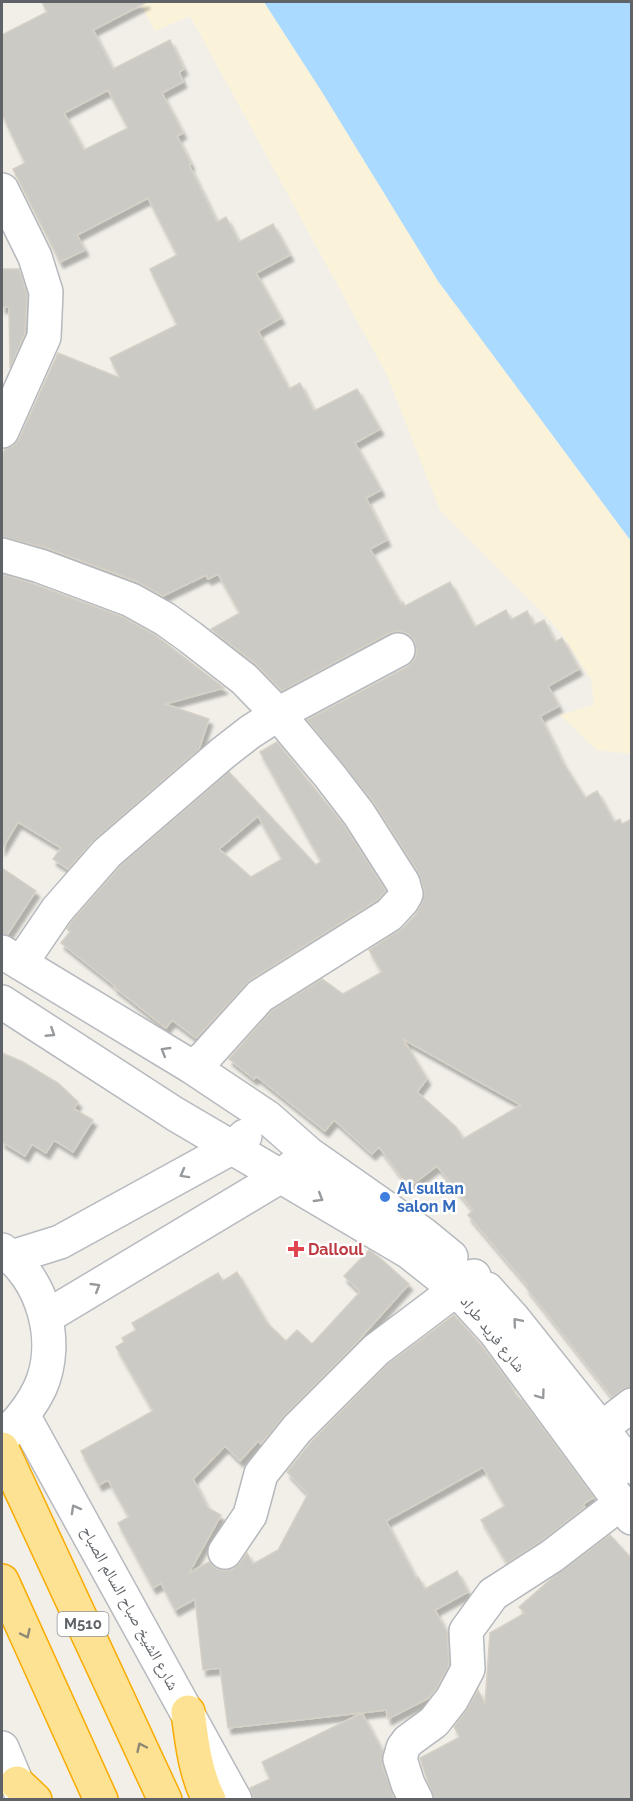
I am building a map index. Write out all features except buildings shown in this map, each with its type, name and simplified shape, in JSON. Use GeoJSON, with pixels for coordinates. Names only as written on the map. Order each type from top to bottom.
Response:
{"type":"FeatureCollection","features":[{"type":"Feature","properties":{"kind":"highway","name":"M510"},"geometry":{"type":"LineString","coordinates":[[2,1449],[165,1800]]}},
{"type":"Feature","properties":{"kind":"highway"},"geometry":{"type":"LineString","coordinates":[[2,1581],[101,1800]]}},
{"type":"Feature","properties":{"kind":"highway"},"geometry":{"type":"LineString","coordinates":[[188,1712],[194,1754],[202,1786],[209,1800]]}},
{"type":"Feature","properties":{"kind":"street"},"geometry":{"type":"LineString","coordinates":[[2,190],[35,256],[46,292],[44,337],[2,431]]}},
{"type":"Feature","properties":{"kind":"street"},"geometry":{"type":"LineString","coordinates":[[2,555],[40,566],[131,600],[190,637],[244,679],[278,714],[329,775],[359,814],[403,883],[406,894],[388,915],[260,996],[192,1068]]}},
{"type":"Feature","properties":{"kind":"street"},"geometry":{"type":"LineString","coordinates":[[11,957],[107,854],[223,753],[278,714],[398,650]]}},
{"type":"Feature","properties":{"kind":"street","name":"شارع فريد طراد"},"geometry":{"type":"LineString","coordinates":[[11,957],[192,1068],[267,1117],[309,1154],[423,1234],[466,1283],[496,1333],[626,1510]]}},
{"type":"Feature","properties":{"kind":"street","name":"شارع فريد طراد"},"geometry":{"type":"LineString","coordinates":[[2,1002],[175,1114],[409,1252],[466,1283],[513,1318],[632,1467]]}},
{"type":"Feature","properties":{"kind":"street"},"geometry":{"type":"LineString","coordinates":[[13,1427],[41,1386],[49,1352],[46,1317],[34,1284],[7,1253],[60,1242],[232,1147],[267,1117]]}},
{"type":"Feature","properties":{"kind":"street"},"geometry":{"type":"LineString","coordinates":[[46,1317],[281,1176],[309,1154]]}},
{"type":"Feature","properties":{"kind":"street"},"geometry":{"type":"LineString","coordinates":[[225,1552],[250,1515],[261,1474],[297,1429],[376,1350],[466,1283]]}},
{"type":"Feature","properties":{"kind":"street"},"geometry":{"type":"LineString","coordinates":[[602,1428],[632,1405]]}},
{"type":"Feature","properties":{"kind":"street","name":"شارع الشيخ صباح السالم الصباح"},"geometry":{"type":"LineString","coordinates":[[13,1427],[188,1712],[235,1800]]}},
{"type":"Feature","properties":{"kind":"street"},"geometry":{"type":"LineString","coordinates":[[416,1800],[400,1759],[403,1748],[408,1741],[434,1722],[452,1699],[468,1669],[466,1631],[493,1594],[626,1510]]}},
{"type":"Feature","properties":{"kind":"street"},"geometry":{"type":"LineString","coordinates":[[2,1748],[25,1794]]}},
{"type":"Feature","properties":{"kind":"sand"},"geometry":{"type":"Polygon","coordinates":[[[139,2],[264,2],[438,281],[631,541],[631,755],[597,750],[560,715],[594,705],[591,679],[561,633],[547,617],[440,510],[387,375],[190,16],[155,31],[139,2]]]}},
{"type":"Feature","properties":{"kind":"water"},"geometry":{"type":"Polygon","coordinates":[[[264,2],[631,2],[631,541],[438,281],[264,2]]]}},
{"type":"Feature","properties":{"kind":"place","name":"Al sultan salon M"},"geometry":{"type":"Point","coordinates":[385,1197]}},
{"type":"Feature","properties":{"kind":"place","name":"Dalloul"},"geometry":{"type":"Point","coordinates":[296,1249]}}]}
